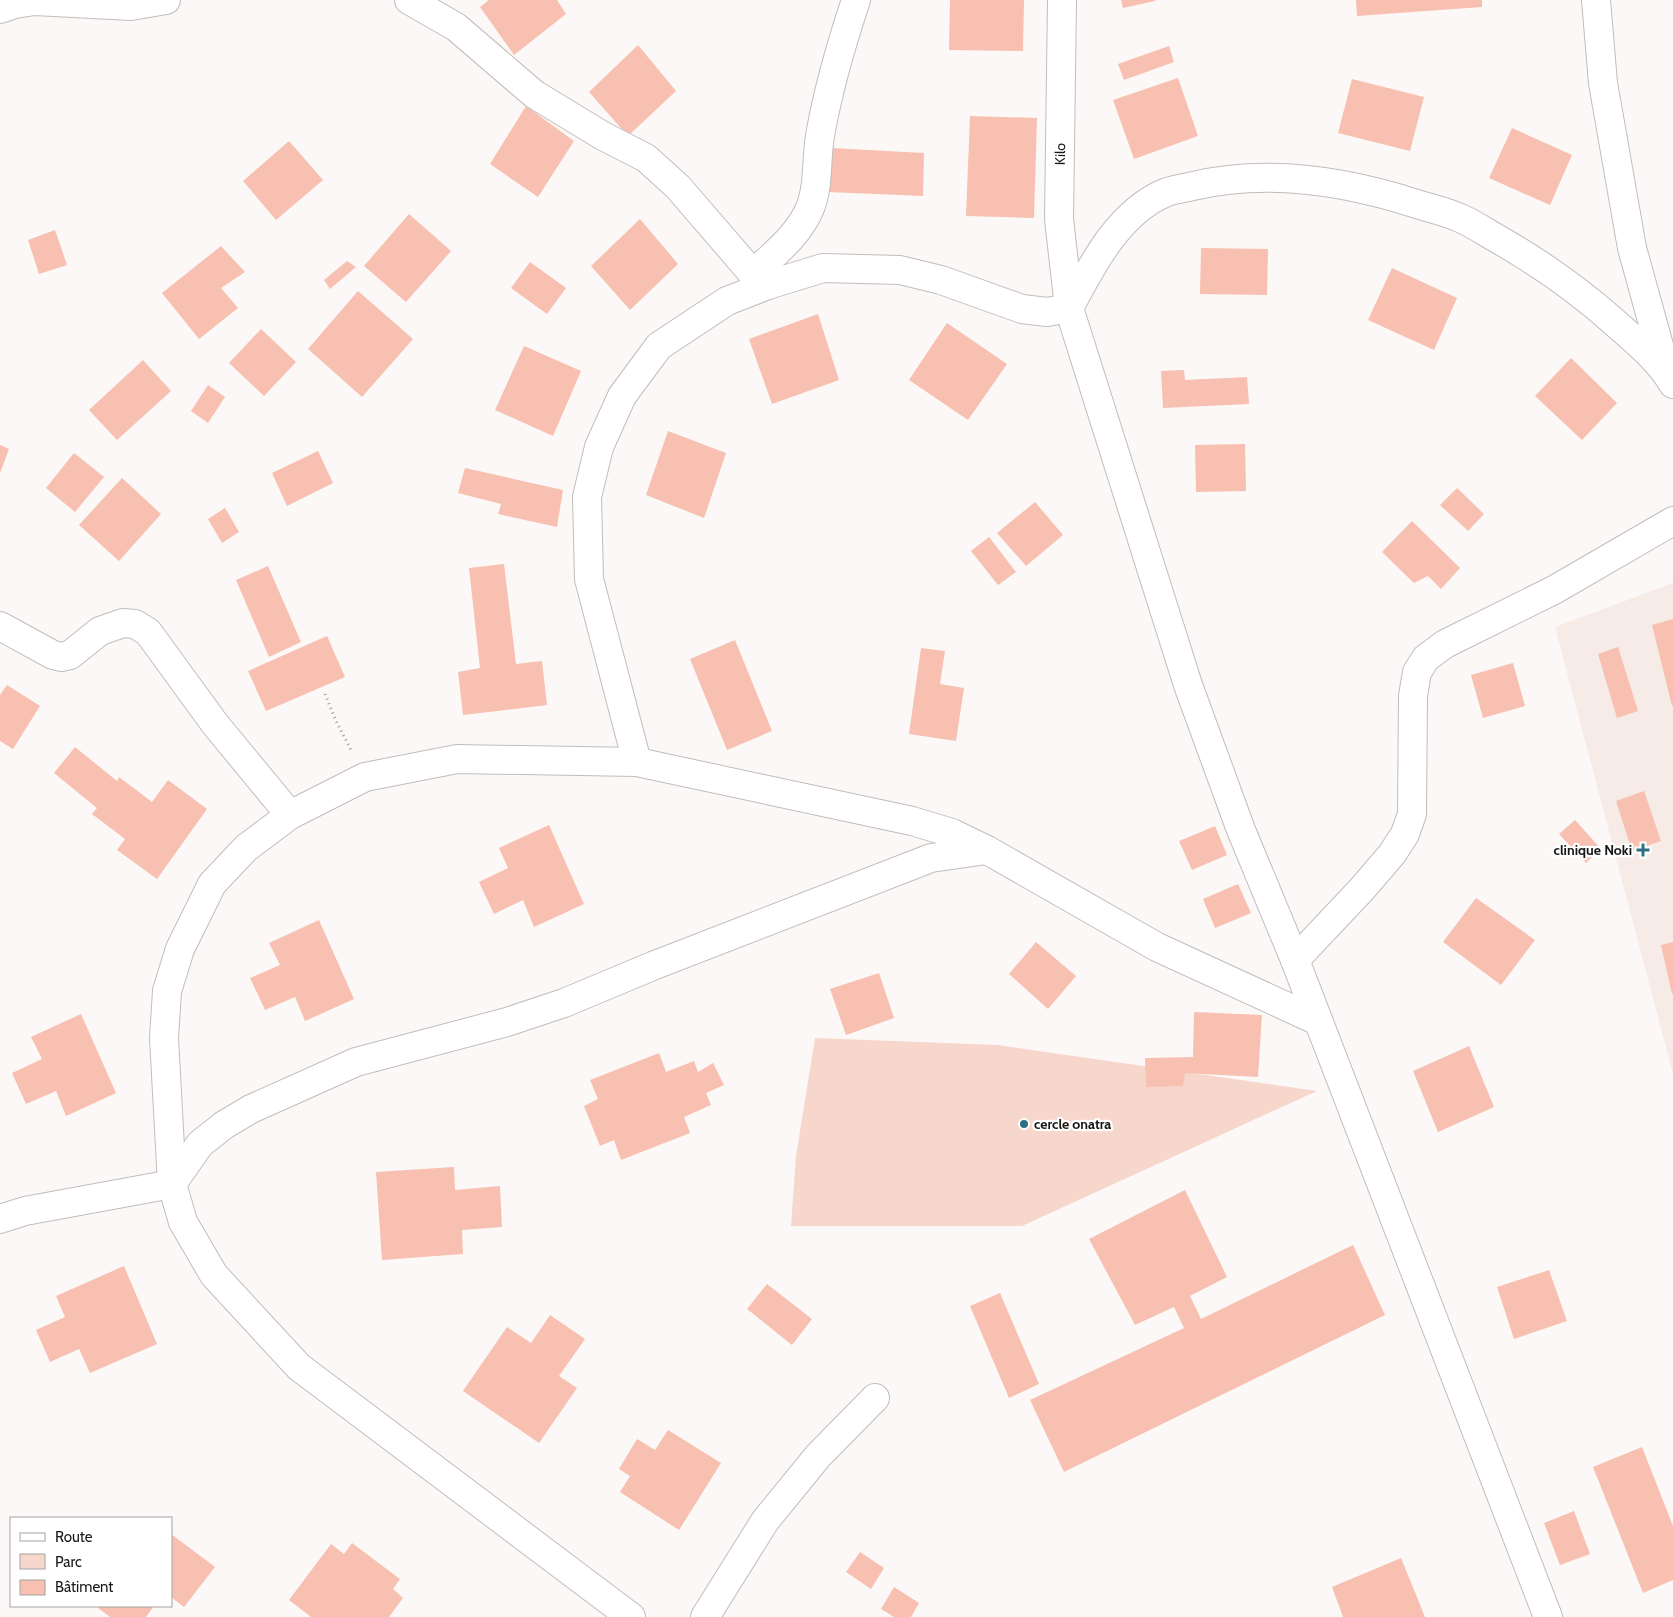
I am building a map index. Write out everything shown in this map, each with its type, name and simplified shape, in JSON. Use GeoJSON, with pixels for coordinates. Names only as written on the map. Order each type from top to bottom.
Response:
{"type":"FeatureCollection","features":[{"type":"Feature","properties":{"kind":"street"},"geometry":{"type":"LineString","coordinates":[[0,9],[15,4],[36,1],[131,6],[166,0]]}},
{"type":"Feature","properties":{"kind":"street"},"geometry":{"type":"LineString","coordinates":[[409,0],[456,27],[534,94],[603,136],[646,158],[678,187],[761,279]]}},
{"type":"Feature","properties":{"kind":"street"},"geometry":{"type":"LineString","coordinates":[[636,762],[589,579],[586,497],[598,448],[622,396],[659,346],[761,279],[802,223],[811,207],[815,190],[818,148],[839,48],[856,0]]}},
{"type":"Feature","properties":{"kind":"street","name":"Kilo"},"geometry":{"type":"LineString","coordinates":[[1062,0],[1059,219],[1069,308],[1188,685],[1241,830],[1318,1021],[1548,1617]]}},
{"type":"Feature","properties":{"kind":"street"},"geometry":{"type":"LineString","coordinates":[[1596,0],[1603,84],[1632,248],[1669,377]]}},
{"type":"Feature","properties":{"kind":"street"},"geometry":{"type":"LineString","coordinates":[[761,279],[823,268],[900,270],[941,280],[1022,309],[1048,312],[1069,308],[1096,258],[1122,226],[1141,207],[1167,192],[1207,182],[1248,178],[1297,178],[1345,184],[1407,200],[1460,218],[1529,257],[1584,295],[1669,377]]}},
{"type":"Feature","properties":{"kind":"street"},"geometry":{"type":"LineString","coordinates":[[1294,960],[1362,889],[1392,854],[1405,834],[1412,814],[1413,696],[1417,672],[1426,658],[1445,644],[1554,590],[1673,521]]}},
{"type":"Feature","properties":{"kind":"street"},"geometry":{"type":"LineString","coordinates":[[0,626],[53,655],[61,657],[70,655],[100,631],[123,623],[135,624],[148,632],[215,724],[290,815]]}},
{"type":"Feature","properties":{"kind":"street"},"geometry":{"type":"LineString","coordinates":[[631,1617],[300,1367],[214,1275],[183,1222],[172,1184],[164,1038],[167,991],[180,949],[212,884],[246,848],[290,815],[365,777],[457,759],[636,762],[912,820],[952,833],[987,850],[1157,947],[1318,1021]]}},
{"type":"Feature","properties":{"kind":"street"},"geometry":{"type":"LineString","coordinates":[[0,1219],[25,1211],[172,1184],[200,1144],[224,1125],[251,1109],[356,1062],[507,1022],[564,1003],[655,964],[931,858],[987,850]]}},
{"type":"Feature","properties":{"kind":"street"},"geometry":{"type":"LineString","coordinates":[[705,1617],[765,1521],[818,1456],[875,1398]]}},
{"type":"Feature","properties":{"kind":"path"},"geometry":{"type":"LineString","coordinates":[[324,694],[365,777]]}},
{"type":"Feature","properties":{"kind":"shaded area","name":"clinique Noki"},"geometry":{"type":"Polygon","coordinates":[[[1673,583],[1673,1074],[1555,627],[1673,583]]]}},
{"type":"Feature","properties":{"kind":"green space","name":"cercle onatra"},"geometry":{"type":"Polygon","coordinates":[[[815,1038],[997,1045],[1317,1091],[1022,1226],[791,1226],[796,1156],[815,1038]]]}},
{"type":"Feature","properties":{"kind":"building"},"geometry":{"type":"Polygon","coordinates":[[[489,0],[557,0],[566,14],[514,55],[480,7],[489,0]]]}},
{"type":"Feature","properties":{"kind":"building"},"geometry":{"type":"Polygon","coordinates":[[[950,0],[1024,0],[1023,51],[949,50],[950,0]]]}},
{"type":"Feature","properties":{"kind":"building"},"geometry":{"type":"Polygon","coordinates":[[[1121,0],[1155,0],[1155,1],[1123,8],[1121,0]]]}},
{"type":"Feature","properties":{"kind":"building"},"geometry":{"type":"Polygon","coordinates":[[[1356,0],[1482,0],[1482,7],[1357,16],[1356,0]]]}},
{"type":"Feature","properties":{"kind":"building"},"geometry":{"type":"Polygon","coordinates":[[[638,45],[676,91],[628,136],[589,92],[638,45]]]}},
{"type":"Feature","properties":{"kind":"building"},"geometry":{"type":"Polygon","coordinates":[[[1169,46],[1174,62],[1124,80],[1118,64],[1169,46]]]}},
{"type":"Feature","properties":{"kind":"building"},"geometry":{"type":"Polygon","coordinates":[[[1178,78],[1198,136],[1134,159],[1113,100],[1178,78]]]}},
{"type":"Feature","properties":{"kind":"building"},"geometry":{"type":"Polygon","coordinates":[[[1352,79],[1424,97],[1410,151],[1338,133],[1352,79]]]}},
{"type":"Feature","properties":{"kind":"building"},"geometry":{"type":"Polygon","coordinates":[[[526,106],[574,141],[538,197],[490,164],[526,106]]]}},
{"type":"Feature","properties":{"kind":"building"},"geometry":{"type":"Polygon","coordinates":[[[970,116],[1037,118],[1034,218],[966,216],[970,116]]]}},
{"type":"Feature","properties":{"kind":"building"},"geometry":{"type":"Polygon","coordinates":[[[1512,128],[1572,155],[1550,205],[1489,178],[1512,128]]]}},
{"type":"Feature","properties":{"kind":"building"},"geometry":{"type":"Polygon","coordinates":[[[289,141],[323,180],[276,220],[243,181],[289,141]]]}},
{"type":"Feature","properties":{"kind":"building"},"geometry":{"type":"Polygon","coordinates":[[[831,148],[924,153],[923,196],[828,192],[831,148]]]}},
{"type":"Feature","properties":{"kind":"building"},"geometry":{"type":"Polygon","coordinates":[[[409,214],[451,251],[406,302],[364,266],[409,214]]]}},
{"type":"Feature","properties":{"kind":"building"},"geometry":{"type":"Polygon","coordinates":[[[640,219],[678,264],[630,310],[591,266],[640,219]]]}},
{"type":"Feature","properties":{"kind":"building"},"geometry":{"type":"Polygon","coordinates":[[[55,230],[67,265],[39,274],[28,240],[55,230]]]}},
{"type":"Feature","properties":{"kind":"building"},"geometry":{"type":"Polygon","coordinates":[[[221,246],[245,272],[221,288],[238,308],[199,339],[162,293],[221,246]]]}},
{"type":"Feature","properties":{"kind":"building"},"geometry":{"type":"Polygon","coordinates":[[[1201,248],[1268,249],[1267,295],[1200,294],[1201,248]]]}},
{"type":"Feature","properties":{"kind":"building"},"geometry":{"type":"Polygon","coordinates":[[[347,261],[356,267],[330,289],[324,280],[347,261]]]}},
{"type":"Feature","properties":{"kind":"building"},"geometry":{"type":"Polygon","coordinates":[[[530,262],[566,288],[547,314],[511,288],[530,262]]]}},
{"type":"Feature","properties":{"kind":"building"},"geometry":{"type":"Polygon","coordinates":[[[1392,268],[1457,298],[1434,350],[1368,320],[1392,268]]]}},
{"type":"Feature","properties":{"kind":"building"},"geometry":{"type":"Polygon","coordinates":[[[358,291],[413,339],[362,397],[308,349],[358,291]]]}},
{"type":"Feature","properties":{"kind":"building"},"geometry":{"type":"Polygon","coordinates":[[[818,314],[839,380],[772,404],[749,339],[818,314]]]}},
{"type":"Feature","properties":{"kind":"building"},"geometry":{"type":"Polygon","coordinates":[[[947,323],[1007,364],[968,420],[909,380],[947,323]]]}},
{"type":"Feature","properties":{"kind":"building"},"geometry":{"type":"Polygon","coordinates":[[[261,329],[296,362],[264,396],[229,363],[261,329]]]}},
{"type":"Feature","properties":{"kind":"building"},"geometry":{"type":"Polygon","coordinates":[[[524,346],[581,371],[553,436],[495,410],[524,346]]]}},
{"type":"Feature","properties":{"kind":"building"},"geometry":{"type":"Polygon","coordinates":[[[1571,358],[1617,403],[1582,440],[1535,396],[1571,358]]]}},
{"type":"Feature","properties":{"kind":"building"},"geometry":{"type":"Polygon","coordinates":[[[143,360],[171,391],[117,440],[89,410],[143,360]]]}},
{"type":"Feature","properties":{"kind":"building"},"geometry":{"type":"Polygon","coordinates":[[[1184,370],[1185,380],[1247,377],[1249,404],[1163,408],[1161,371],[1184,370]]]}},
{"type":"Feature","properties":{"kind":"building"},"geometry":{"type":"Polygon","coordinates":[[[208,385],[225,397],[208,423],[191,411],[208,385]]]}},
{"type":"Feature","properties":{"kind":"building"},"geometry":{"type":"Polygon","coordinates":[[[668,431],[726,453],[704,518],[646,495],[668,431]]]}},
{"type":"Feature","properties":{"kind":"building"},"geometry":{"type":"Polygon","coordinates":[[[1245,444],[1246,491],[1196,492],[1195,445],[1245,444]]]}},
{"type":"Feature","properties":{"kind":"building"},"geometry":{"type":"Polygon","coordinates":[[[0,445],[9,449],[0,473],[0,445]]]}},
{"type":"Feature","properties":{"kind":"building"},"geometry":{"type":"Polygon","coordinates":[[[318,451],[333,483],[287,506],[272,473],[318,451]]]}},
{"type":"Feature","properties":{"kind":"building"},"geometry":{"type":"Polygon","coordinates":[[[74,453],[104,477],[75,512],[46,488],[74,453]]]}},
{"type":"Feature","properties":{"kind":"building"},"geometry":{"type":"Polygon","coordinates":[[[465,468],[563,490],[557,527],[498,514],[501,504],[458,493],[465,468]]]}},
{"type":"Feature","properties":{"kind":"building"},"geometry":{"type":"Polygon","coordinates":[[[122,478],[161,514],[119,561],[79,525],[122,478]]]}},
{"type":"Feature","properties":{"kind":"building"},"geometry":{"type":"Polygon","coordinates":[[[1457,488],[1484,514],[1468,531],[1440,505],[1457,488]]]}},
{"type":"Feature","properties":{"kind":"building"},"geometry":{"type":"Polygon","coordinates":[[[1035,502],[1063,535],[1026,566],[997,533],[1035,502]]]}},
{"type":"Feature","properties":{"kind":"building"},"geometry":{"type":"Polygon","coordinates":[[[225,508],[239,532],[222,543],[208,519],[225,508]]]}},
{"type":"Feature","properties":{"kind":"building"},"geometry":{"type":"Polygon","coordinates":[[[1412,521],[1460,568],[1441,589],[1428,576],[1414,583],[1382,552],[1412,521]]]}},
{"type":"Feature","properties":{"kind":"building"},"geometry":{"type":"Polygon","coordinates":[[[989,537],[1016,572],[998,585],[971,551],[989,537]]]}},
{"type":"Feature","properties":{"kind":"building"},"geometry":{"type":"Polygon","coordinates":[[[504,564],[516,664],[542,661],[547,705],[463,715],[458,672],[480,668],[469,568],[504,564]]]}},
{"type":"Feature","properties":{"kind":"building"},"geometry":{"type":"Polygon","coordinates":[[[268,566],[301,642],[269,657],[236,580],[268,566]]]}},
{"type":"Feature","properties":{"kind":"building"},"geometry":{"type":"Polygon","coordinates":[[[1673,619],[1673,706],[1672,706],[1652,625],[1673,619]]]}},
{"type":"Feature","properties":{"kind":"building"},"geometry":{"type":"Polygon","coordinates":[[[327,636],[345,677],[266,711],[248,671],[327,636]]]}},
{"type":"Feature","properties":{"kind":"building"},"geometry":{"type":"Polygon","coordinates":[[[735,640],[772,731],[727,750],[690,659],[735,640]]]}},
{"type":"Feature","properties":{"kind":"building"},"geometry":{"type":"Polygon","coordinates":[[[1618,647],[1638,711],[1617,718],[1598,654],[1618,647]]]}},
{"type":"Feature","properties":{"kind":"building"},"geometry":{"type":"Polygon","coordinates":[[[921,648],[945,651],[940,684],[964,688],[956,741],[909,734],[921,648]]]}},
{"type":"Feature","properties":{"kind":"building"},"geometry":{"type":"Polygon","coordinates":[[[1513,663],[1525,706],[1483,718],[1471,675],[1513,663]]]}},
{"type":"Feature","properties":{"kind":"building"},"geometry":{"type":"Polygon","coordinates":[[[7,685],[40,706],[13,749],[0,741],[0,695],[7,685]]]}},
{"type":"Feature","properties":{"kind":"building"},"geometry":{"type":"Polygon","coordinates":[[[75,747],[117,781],[119,777],[152,802],[168,780],[207,809],[157,879],[117,850],[125,839],[92,814],[97,808],[54,773],[75,747]]]}},
{"type":"Feature","properties":{"kind":"building"},"geometry":{"type":"Polygon","coordinates":[[[1644,791],[1661,841],[1632,851],[1616,801],[1644,791]]]}},
{"type":"Feature","properties":{"kind":"building"},"geometry":{"type":"Polygon","coordinates":[[[1575,820],[1601,849],[1586,863],[1559,834],[1575,820]]]}},
{"type":"Feature","properties":{"kind":"building"},"geometry":{"type":"Polygon","coordinates":[[[549,825],[584,904],[534,927],[523,900],[494,914],[479,882],[508,868],[499,848],[549,825]]]}},
{"type":"Feature","properties":{"kind":"building"},"geometry":{"type":"Polygon","coordinates":[[[1215,826],[1227,855],[1192,870],[1179,841],[1215,826]]]}},
{"type":"Feature","properties":{"kind":"building"},"geometry":{"type":"Polygon","coordinates":[[[1238,884],[1251,913],[1215,928],[1203,899],[1238,884]]]}},
{"type":"Feature","properties":{"kind":"building"},"geometry":{"type":"Polygon","coordinates":[[[1476,898],[1535,940],[1501,985],[1443,942],[1476,898]]]}},
{"type":"Feature","properties":{"kind":"building"},"geometry":{"type":"Polygon","coordinates":[[[319,920],[354,999],[305,1021],[295,997],[265,1010],[250,978],[280,965],[269,943],[319,920]]]}},
{"type":"Feature","properties":{"kind":"building"},"geometry":{"type":"Polygon","coordinates":[[[1036,942],[1076,976],[1048,1009],[1009,974],[1036,942]]]}},
{"type":"Feature","properties":{"kind":"building"},"geometry":{"type":"Polygon","coordinates":[[[1673,942],[1673,994],[1672,994],[1661,945],[1673,942]]]}},
{"type":"Feature","properties":{"kind":"building"},"geometry":{"type":"Polygon","coordinates":[[[879,973],[894,1018],[846,1035],[830,989],[879,973]]]}},
{"type":"Feature","properties":{"kind":"building"},"geometry":{"type":"Polygon","coordinates":[[[1194,1012],[1262,1015],[1258,1077],[1185,1073],[1183,1086],[1146,1087],[1145,1058],[1193,1057],[1194,1012]]]}},
{"type":"Feature","properties":{"kind":"building"},"geometry":{"type":"Polygon","coordinates":[[[81,1014],[116,1093],[66,1116],[56,1091],[26,1104],[12,1073],[42,1059],[31,1037],[81,1014]]]}},
{"type":"Feature","properties":{"kind":"building"},"geometry":{"type":"Polygon","coordinates":[[[1469,1046],[1494,1107],[1438,1132],[1413,1071],[1469,1046]]]}},
{"type":"Feature","properties":{"kind":"building"},"geometry":{"type":"Polygon","coordinates":[[[659,1053],[666,1072],[694,1061],[698,1072],[713,1063],[724,1085],[706,1093],[711,1105],[684,1117],[690,1133],[621,1160],[614,1140],[600,1146],[584,1106],[598,1099],[590,1080],[659,1053]]]}},
{"type":"Feature","properties":{"kind":"building"},"geometry":{"type":"Polygon","coordinates":[[[454,1167],[455,1190],[500,1186],[502,1227],[462,1230],[463,1254],[382,1260],[376,1172],[454,1167]]]}},
{"type":"Feature","properties":{"kind":"building"},"geometry":{"type":"Polygon","coordinates":[[[1185,1190],[1227,1277],[1190,1296],[1201,1319],[1353,1245],[1385,1315],[1064,1472],[1030,1400],[1184,1328],[1174,1307],[1135,1325],[1089,1239],[1185,1190]]]}},
{"type":"Feature","properties":{"kind":"building"},"geometry":{"type":"Polygon","coordinates":[[[124,1266],[157,1344],[90,1373],[79,1349],[50,1362],[36,1330],[65,1317],[56,1296],[124,1266]]]}},
{"type":"Feature","properties":{"kind":"building"},"geometry":{"type":"Polygon","coordinates":[[[1549,1270],[1567,1321],[1514,1339],[1497,1287],[1549,1270]]]}},
{"type":"Feature","properties":{"kind":"building"},"geometry":{"type":"Polygon","coordinates":[[[767,1284],[812,1319],[792,1345],[747,1309],[767,1284]]]}},
{"type":"Feature","properties":{"kind":"building"},"geometry":{"type":"Polygon","coordinates":[[[1000,1293],[1039,1384],[1009,1398],[970,1306],[1000,1293]]]}},
{"type":"Feature","properties":{"kind":"building"},"geometry":{"type":"Polygon","coordinates":[[[550,1315],[585,1339],[559,1376],[577,1388],[539,1443],[463,1391],[507,1327],[531,1343],[550,1315]]]}},
{"type":"Feature","properties":{"kind":"building"},"geometry":{"type":"Polygon","coordinates":[[[668,1430],[721,1463],[679,1530],[620,1492],[630,1476],[619,1469],[637,1439],[655,1450],[668,1430]]]}},
{"type":"Feature","properties":{"kind":"building"},"geometry":{"type":"Polygon","coordinates":[[[1642,1447],[1673,1526],[1673,1580],[1643,1593],[1593,1467],[1642,1447]]]}},
{"type":"Feature","properties":{"kind":"building"},"geometry":{"type":"Polygon","coordinates":[[[1574,1511],[1590,1554],[1560,1565],[1544,1523],[1574,1511]]]}},
{"type":"Feature","properties":{"kind":"building"},"geometry":{"type":"Polygon","coordinates":[[[172,1535],[215,1567],[184,1607],[172,1598],[172,1535]]]}},
{"type":"Feature","properties":{"kind":"building"},"geometry":{"type":"Polygon","coordinates":[[[352,1543],[400,1579],[393,1589],[403,1598],[389,1617],[311,1617],[289,1600],[331,1544],[344,1554],[352,1543]]]}},
{"type":"Feature","properties":{"kind":"building"},"geometry":{"type":"Polygon","coordinates":[[[860,1552],[884,1568],[871,1589],[846,1572],[860,1552]]]}},
{"type":"Feature","properties":{"kind":"building"},"geometry":{"type":"Polygon","coordinates":[[[1401,1558],[1425,1617],[1343,1617],[1332,1587],[1401,1558]]]}},
{"type":"Feature","properties":{"kind":"building"},"geometry":{"type":"Polygon","coordinates":[[[894,1587],[919,1603],[911,1617],[894,1617],[881,1609],[894,1587]]]}},
{"type":"Feature","properties":{"kind":"building"},"geometry":{"type":"Polygon","coordinates":[[[153,1607],[146,1617],[110,1617],[98,1608],[153,1607]]]}},
{"type":"Feature","properties":{"kind":"place","name":"clinique Noki"},"geometry":{"type":"Point","coordinates":[1643,850]}},
{"type":"Feature","properties":{"kind":"place","name":"cercle onatra"},"geometry":{"type":"Point","coordinates":[1024,1124]}}]}
